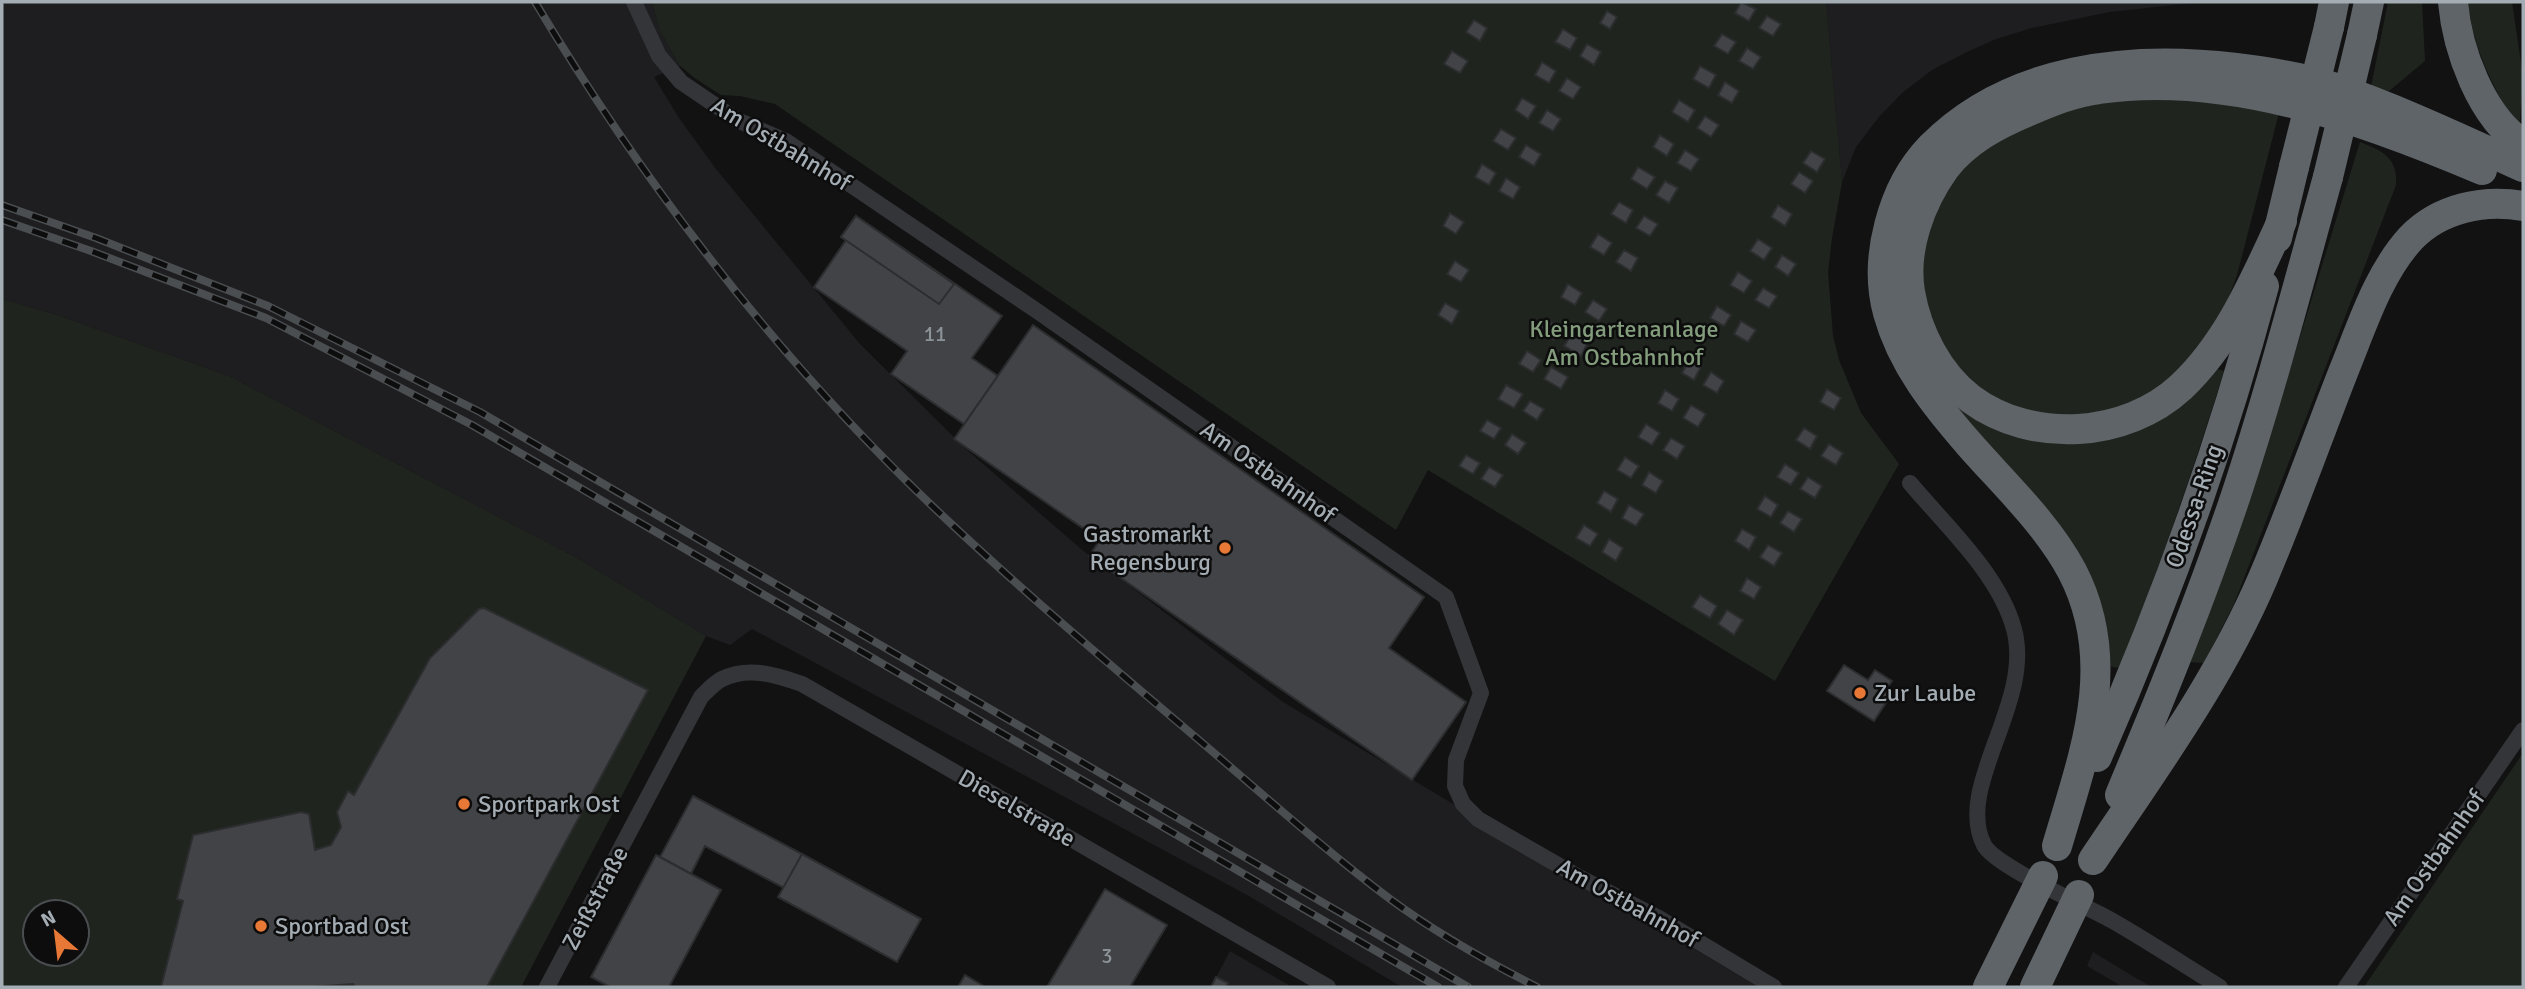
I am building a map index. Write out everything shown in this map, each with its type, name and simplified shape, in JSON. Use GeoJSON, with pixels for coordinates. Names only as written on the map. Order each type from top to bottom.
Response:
{"type":"FeatureCollection","features":[{"type":"Feature","properties":{"kind":"highway","name":"Odessa-Ring"},"geometry":{"type":"LineString","coordinates":[[2035,987],[2079,895],[2172,672],[2235,498],[2328,177],[2369,2]]}},
{"type":"Feature","properties":{"kind":"highway"},"geometry":{"type":"LineString","coordinates":[[2453,2],[2455,27],[2467,68],[2486,103],[2514,138],[2523,144]]}},
{"type":"Feature","properties":{"kind":"highway","name":"Odessa-Ring"},"geometry":{"type":"LineString","coordinates":[[1988,987],[2057,846],[2137,666],[2200,495],[2247,350],[2282,221],[2332,14]]}},
{"type":"Feature","properties":{"kind":"highway"},"geometry":{"type":"LineString","coordinates":[[2057,846],[2092,718],[2097,672],[2095,638],[2086,603],[2066,561],[2036,520],[1934,404],[1914,374],[1897,340],[1887,309],[1884,255],[1889,224],[1900,193],[1918,160],[1967,116],[2043,80],[2090,68],[2141,62],[2191,62],[2281,73],[2332,87],[2396,111],[2523,167]]}},
{"type":"Feature","properties":{"kind":"highway"},"geometry":{"type":"LineString","coordinates":[[2282,221],[2249,293],[2224,335],[2203,363],[2180,388],[2148,409],[2119,423],[2076,429],[2037,427],[2005,417],[1971,398],[1944,371],[1923,339],[1910,291],[1909,253],[1919,216],[1931,187],[1956,155],[1980,136],[2011,118],[2095,89],[2184,86],[2278,98],[2365,124],[2523,187]]}},
{"type":"Feature","properties":{"kind":"highway"},"geometry":{"type":"LineString","coordinates":[[2093,860],[2222,662],[2263,579],[2362,326],[2385,275],[2399,253],[2413,236],[2448,213],[2502,202],[2523,206]]}},
{"type":"Feature","properties":{"kind":"street","name":"Am Ostbahnhof"},"geometry":{"type":"LineString","coordinates":[[634,2],[659,56],[681,82],[737,120],[786,141],[1037,311],[1446,597],[1481,693],[1456,760],[1455,786],[1463,804],[1478,819],[1577,876],[1659,918],[1774,987]]}},
{"type":"Feature","properties":{"kind":"street"},"geometry":{"type":"LineString","coordinates":[[1910,483],[1989,577],[2008,611],[2014,631],[2017,649],[2015,681],[2003,724],[1979,788],[1976,815],[1984,846],[1999,861],[2112,921],[2220,987]]}},
{"type":"Feature","properties":{"kind":"street","name":"Dieselstraße"},"geometry":{"type":"LineString","coordinates":[[701,697],[721,679],[748,672],[771,673],[802,684],[1328,987]]}},
{"type":"Feature","properties":{"kind":"street","name":"Zeißstraße"},"geometry":{"type":"LineString","coordinates":[[547,987],[701,697]]}},
{"type":"Feature","properties":{"kind":"street","name":"Am Ostbahnhof"},"geometry":{"type":"LineString","coordinates":[[2346,987],[2523,730]]}},
{"type":"Feature","properties":{"kind":"shaded area"},"geometry":{"type":"Polygon","coordinates":[[[2,2],[652,2],[660,31],[680,66],[654,77],[679,118],[716,169],[860,344],[967,450],[1081,549],[1283,702],[1758,987],[1402,987],[1247,895],[752,629],[730,645],[706,636],[577,558],[229,376],[57,315],[2,299],[2,2]]]}},
{"type":"Feature","properties":{"kind":"shaded area"},"geometry":{"type":"Polygon","coordinates":[[[1826,2],[2201,2],[2110,12],[2032,28],[1996,39],[1965,53],[1932,70],[1902,93],[1879,117],[1856,147],[1842,182],[1826,2]]]}},
{"type":"Feature","properties":{"kind":"shaded area"},"geometry":{"type":"Polygon","coordinates":[[[1230,951],[1292,987],[1211,987],[1230,951]]]}},
{"type":"Feature","properties":{"kind":"shaded area"},"geometry":{"type":"Polygon","coordinates":[[[2093,952],[2152,987],[2123,987],[2087,966],[2093,952]]]}},
{"type":"Feature","properties":{"kind":"green space","name":"Kleingartenanlage Am Ostbahnhof"},"geometry":{"type":"Polygon","coordinates":[[[652,2],[1826,2],[1842,182],[1828,273],[1833,336],[1839,360],[1861,413],[1899,464],[1775,681],[1428,470],[1396,530],[775,104],[740,96],[721,95],[696,79],[680,66],[660,31],[652,2]]]}},
{"type":"Feature","properties":{"kind":"green space"},"geometry":{"type":"Polygon","coordinates":[[[2388,2],[2422,2],[2425,61],[2389,91],[2371,87],[2388,2]]]}},
{"type":"Feature","properties":{"kind":"green space"},"geometry":{"type":"Polygon","coordinates":[[[2468,2],[2512,2],[2523,77],[2519,132],[2480,53],[2468,2]]]}},
{"type":"Feature","properties":{"kind":"green space"},"geometry":{"type":"Polygon","coordinates":[[[2172,97],[2280,109],[2237,275],[2224,311],[2207,343],[2152,395],[2124,408],[2066,417],[2012,408],[1966,379],[1933,334],[1921,280],[1926,228],[1948,185],[1981,148],[2048,115],[2106,102],[2172,97]]]}},
{"type":"Feature","properties":{"kind":"green space"},"geometry":{"type":"Polygon","coordinates":[[[2360,142],[2382,152],[2392,162],[2396,185],[2234,604],[2204,663],[2190,662],[2256,480],[2360,142]]]}},
{"type":"Feature","properties":{"kind":"green space"},"geometry":{"type":"Polygon","coordinates":[[[2,299],[57,315],[229,376],[577,558],[706,636],[521,987],[2,987],[2,299]]]}},
{"type":"Feature","properties":{"kind":"green space"},"geometry":{"type":"Polygon","coordinates":[[[2214,368],[2224,371],[2161,558],[2120,668],[2107,666],[2107,645],[1959,418],[1948,393],[2054,440],[2214,368]]]}},
{"type":"Feature","properties":{"kind":"green space"},"geometry":{"type":"Polygon","coordinates":[[[2523,753],[2523,987],[2364,987],[2523,753]]]}},
{"type":"Feature","properties":{"kind":"building"},"geometry":{"type":"Polygon","coordinates":[[[1741,2],[1756,9],[1749,21],[1735,13],[1741,2]]]}},
{"type":"Feature","properties":{"kind":"building"},"geometry":{"type":"Polygon","coordinates":[[[1607,11],[1617,17],[1610,29],[1600,23],[1607,11]]]}},
{"type":"Feature","properties":{"kind":"building"},"geometry":{"type":"Polygon","coordinates":[[[1767,16],[1781,24],[1773,36],[1759,28],[1767,16]]]}},
{"type":"Feature","properties":{"kind":"building"},"geometry":{"type":"Polygon","coordinates":[[[1474,20],[1487,28],[1480,41],[1466,32],[1474,20]]]}},
{"type":"Feature","properties":{"kind":"building"},"geometry":{"type":"Polygon","coordinates":[[[1563,29],[1577,38],[1570,50],[1555,42],[1563,29]]]}},
{"type":"Feature","properties":{"kind":"building"},"geometry":{"type":"Polygon","coordinates":[[[1722,34],[1736,42],[1728,54],[1714,46],[1722,34]]]}},
{"type":"Feature","properties":{"kind":"building"},"geometry":{"type":"Polygon","coordinates":[[[1587,44],[1601,52],[1594,65],[1580,56],[1587,44]]]}},
{"type":"Feature","properties":{"kind":"building"},"geometry":{"type":"Polygon","coordinates":[[[1747,48],[1761,57],[1753,69],[1739,61],[1747,48]]]}},
{"type":"Feature","properties":{"kind":"building"},"geometry":{"type":"Polygon","coordinates":[[[1452,51],[1468,61],[1460,73],[1444,64],[1452,51]]]}},
{"type":"Feature","properties":{"kind":"building"},"geometry":{"type":"Polygon","coordinates":[[[1542,62],[1556,71],[1549,83],[1535,75],[1542,62]]]}},
{"type":"Feature","properties":{"kind":"building"},"geometry":{"type":"Polygon","coordinates":[[[1700,66],[1716,75],[1709,88],[1693,79],[1700,66]]]}},
{"type":"Feature","properties":{"kind":"building"},"geometry":{"type":"Polygon","coordinates":[[[1567,78],[1581,87],[1573,99],[1559,91],[1567,78]]]}},
{"type":"Feature","properties":{"kind":"building"},"geometry":{"type":"Polygon","coordinates":[[[1725,82],[1739,91],[1732,103],[1718,95],[1725,82]]]}},
{"type":"Feature","properties":{"kind":"building"},"geometry":{"type":"Polygon","coordinates":[[[1522,98],[1536,106],[1528,119],[1515,110],[1522,98]]]}},
{"type":"Feature","properties":{"kind":"building"},"geometry":{"type":"Polygon","coordinates":[[[1679,100],[1695,110],[1688,122],[1672,112],[1679,100]]]}},
{"type":"Feature","properties":{"kind":"building"},"geometry":{"type":"Polygon","coordinates":[[[1547,110],[1561,119],[1553,131],[1539,123],[1547,110]]]}},
{"type":"Feature","properties":{"kind":"building"},"geometry":{"type":"Polygon","coordinates":[[[1705,116],[1719,125],[1711,137],[1697,128],[1705,116]]]}},
{"type":"Feature","properties":{"kind":"building"},"geometry":{"type":"Polygon","coordinates":[[[1501,129],[1516,138],[1508,150],[1493,141],[1501,129]]]}},
{"type":"Feature","properties":{"kind":"building"},"geometry":{"type":"Polygon","coordinates":[[[1660,135],[1674,144],[1667,156],[1653,147],[1660,135]]]}},
{"type":"Feature","properties":{"kind":"building"},"geometry":{"type":"Polygon","coordinates":[[[1526,145],[1541,154],[1534,166],[1519,157],[1526,145]]]}},
{"type":"Feature","properties":{"kind":"building"},"geometry":{"type":"Polygon","coordinates":[[[1685,150],[1699,159],[1691,171],[1677,163],[1685,150]]]}},
{"type":"Feature","properties":{"kind":"building"},"geometry":{"type":"Polygon","coordinates":[[[1811,151],[1825,159],[1817,172],[1803,163],[1811,151]]]}},
{"type":"Feature","properties":{"kind":"building"},"geometry":{"type":"Polygon","coordinates":[[[1482,164],[1496,173],[1489,185],[1475,177],[1482,164]]]}},
{"type":"Feature","properties":{"kind":"building"},"geometry":{"type":"Polygon","coordinates":[[[1638,167],[1655,177],[1647,189],[1631,179],[1638,167]]]}},
{"type":"Feature","properties":{"kind":"building"},"geometry":{"type":"Polygon","coordinates":[[[1799,172],[1813,181],[1805,193],[1791,184],[1799,172]]]}},
{"type":"Feature","properties":{"kind":"building"},"geometry":{"type":"Polygon","coordinates":[[[1506,178],[1520,187],[1513,199],[1499,191],[1506,178]]]}},
{"type":"Feature","properties":{"kind":"building"},"geometry":{"type":"Polygon","coordinates":[[[1665,181],[1678,188],[1669,203],[1656,195],[1665,181]]]}},
{"type":"Feature","properties":{"kind":"building"},"geometry":{"type":"Polygon","coordinates":[[[1619,202],[1633,210],[1626,223],[1611,214],[1619,202]]]}},
{"type":"Feature","properties":{"kind":"building"},"geometry":{"type":"Polygon","coordinates":[[[1778,205],[1792,214],[1785,226],[1771,217],[1778,205]]]}},
{"type":"Feature","properties":{"kind":"building"},"geometry":{"type":"Polygon","coordinates":[[[1450,213],[1464,222],[1456,234],[1443,226],[1450,213]]]}},
{"type":"Feature","properties":{"kind":"building"},"geometry":{"type":"Polygon","coordinates":[[[856,216],[1002,316],[972,358],[998,376],[964,424],[891,374],[907,351],[814,287],[846,240],[841,237],[856,216]]]}},
{"type":"Feature","properties":{"kind":"building"},"geometry":{"type":"Polygon","coordinates":[[[856,216],[954,284],[939,304],[841,237],[856,216]]]}},
{"type":"Feature","properties":{"kind":"building"},"geometry":{"type":"Polygon","coordinates":[[[1644,216],[1658,224],[1650,236],[1636,228],[1644,216]]]}},
{"type":"Feature","properties":{"kind":"building"},"geometry":{"type":"Polygon","coordinates":[[[1598,234],[1612,243],[1604,255],[1590,247],[1598,234]]]}},
{"type":"Feature","properties":{"kind":"building"},"geometry":{"type":"Polygon","coordinates":[[[1758,239],[1772,248],[1764,260],[1750,251],[1758,239]]]}},
{"type":"Feature","properties":{"kind":"building"},"geometry":{"type":"Polygon","coordinates":[[[1624,250],[1638,258],[1631,271],[1616,262],[1624,250]]]}},
{"type":"Feature","properties":{"kind":"building"},"geometry":{"type":"Polygon","coordinates":[[[1782,255],[1796,264],[1788,276],[1775,267],[1782,255]]]}},
{"type":"Feature","properties":{"kind":"building"},"geometry":{"type":"Polygon","coordinates":[[[1455,261],[1469,270],[1461,282],[1447,274],[1455,261]]]}},
{"type":"Feature","properties":{"kind":"building"},"geometry":{"type":"Polygon","coordinates":[[[1738,272],[1752,281],[1744,293],[1730,285],[1738,272]]]}},
{"type":"Feature","properties":{"kind":"building"},"geometry":{"type":"Polygon","coordinates":[[[1568,284],[1582,293],[1575,305],[1561,297],[1568,284]]]}},
{"type":"Feature","properties":{"kind":"building"},"geometry":{"type":"Polygon","coordinates":[[[1763,288],[1777,296],[1769,308],[1755,300],[1763,288]]]}},
{"type":"Feature","properties":{"kind":"building"},"geometry":{"type":"Polygon","coordinates":[[[1593,300],[1607,309],[1599,321],[1585,312],[1593,300]]]}},
{"type":"Feature","properties":{"kind":"building"},"geometry":{"type":"Polygon","coordinates":[[[1445,303],[1459,311],[1452,324],[1438,315],[1445,303]]]}},
{"type":"Feature","properties":{"kind":"building"},"geometry":{"type":"Polygon","coordinates":[[[1717,306],[1731,315],[1724,326],[1710,318],[1717,306]]]}},
{"type":"Feature","properties":{"kind":"building"},"geometry":{"type":"Polygon","coordinates":[[[1547,320],[1561,328],[1554,340],[1540,332],[1547,320]]]}},
{"type":"Feature","properties":{"kind":"building"},"geometry":{"type":"Polygon","coordinates":[[[1741,321],[1756,330],[1748,342],[1734,334],[1741,321]]]}},
{"type":"Feature","properties":{"kind":"building","name":"Gastromarkt Regensburg"},"geometry":{"type":"Polygon","coordinates":[[[1033,325],[1424,597],[1389,648],[1466,702],[1412,780],[1089,556],[1100,540],[954,439],[1033,325]]]}},
{"type":"Feature","properties":{"kind":"building"},"geometry":{"type":"Polygon","coordinates":[[[1573,332],[1589,341],[1581,356],[1564,346],[1573,332]]]}},
{"type":"Feature","properties":{"kind":"building"},"geometry":{"type":"Polygon","coordinates":[[[1527,351],[1541,360],[1533,372],[1519,364],[1527,351]]]}},
{"type":"Feature","properties":{"kind":"building"},"geometry":{"type":"Polygon","coordinates":[[[1690,358],[1702,365],[1694,380],[1682,373],[1690,358]]]}},
{"type":"Feature","properties":{"kind":"building"},"geometry":{"type":"Polygon","coordinates":[[[1551,367],[1568,377],[1561,389],[1544,379],[1551,367]]]}},
{"type":"Feature","properties":{"kind":"building"},"geometry":{"type":"Polygon","coordinates":[[[1711,372],[1724,381],[1717,393],[1703,385],[1711,372]]]}},
{"type":"Feature","properties":{"kind":"building"},"geometry":{"type":"Polygon","coordinates":[[[1506,385],[1523,394],[1514,408],[1498,399],[1506,385]]]}},
{"type":"Feature","properties":{"kind":"building"},"geometry":{"type":"Polygon","coordinates":[[[1827,389],[1841,398],[1834,410],[1820,402],[1827,389]]]}},
{"type":"Feature","properties":{"kind":"building"},"geometry":{"type":"Polygon","coordinates":[[[1665,390],[1679,399],[1672,411],[1658,403],[1665,390]]]}},
{"type":"Feature","properties":{"kind":"building"},"geometry":{"type":"Polygon","coordinates":[[[1530,401],[1544,409],[1537,420],[1523,411],[1530,401]]]}},
{"type":"Feature","properties":{"kind":"building"},"geometry":{"type":"Polygon","coordinates":[[[1691,405],[1706,414],[1698,427],[1683,418],[1691,405]]]}},
{"type":"Feature","properties":{"kind":"building"},"geometry":{"type":"Polygon","coordinates":[[[1487,420],[1501,428],[1494,439],[1480,431],[1487,420]]]}},
{"type":"Feature","properties":{"kind":"building"},"geometry":{"type":"Polygon","coordinates":[[[1646,424],[1660,433],[1652,445],[1638,437],[1646,424]]]}},
{"type":"Feature","properties":{"kind":"building"},"geometry":{"type":"Polygon","coordinates":[[[1804,428],[1817,436],[1810,449],[1796,440],[1804,428]]]}},
{"type":"Feature","properties":{"kind":"building"},"geometry":{"type":"Polygon","coordinates":[[[1512,434],[1526,443],[1518,454],[1505,445],[1512,434]]]}},
{"type":"Feature","properties":{"kind":"building"},"geometry":{"type":"Polygon","coordinates":[[[1671,438],[1685,446],[1677,459],[1663,450],[1671,438]]]}},
{"type":"Feature","properties":{"kind":"building"},"geometry":{"type":"Polygon","coordinates":[[[1829,444],[1843,453],[1836,465],[1821,456],[1829,444]]]}},
{"type":"Feature","properties":{"kind":"building"},"geometry":{"type":"Polygon","coordinates":[[[1466,455],[1480,463],[1473,474],[1459,466],[1466,455]]]}},
{"type":"Feature","properties":{"kind":"building"},"geometry":{"type":"Polygon","coordinates":[[[1625,457],[1639,466],[1631,478],[1617,470],[1625,457]]]}},
{"type":"Feature","properties":{"kind":"building"},"geometry":{"type":"Polygon","coordinates":[[[1785,464],[1799,473],[1791,485],[1777,477],[1785,464]]]}},
{"type":"Feature","properties":{"kind":"building"},"geometry":{"type":"Polygon","coordinates":[[[1489,467],[1503,475],[1495,487],[1481,479],[1489,467]]]}},
{"type":"Feature","properties":{"kind":"building"},"geometry":{"type":"Polygon","coordinates":[[[1649,472],[1663,481],[1656,493],[1642,485],[1649,472]]]}},
{"type":"Feature","properties":{"kind":"building"},"geometry":{"type":"Polygon","coordinates":[[[1808,477],[1822,486],[1815,498],[1800,489],[1808,477]]]}},
{"type":"Feature","properties":{"kind":"building"},"geometry":{"type":"Polygon","coordinates":[[[1604,491],[1618,499],[1611,512],[1597,503],[1604,491]]]}},
{"type":"Feature","properties":{"kind":"building"},"geometry":{"type":"Polygon","coordinates":[[[1765,496],[1778,505],[1771,517],[1757,509],[1765,496]]]}},
{"type":"Feature","properties":{"kind":"building"},"geometry":{"type":"Polygon","coordinates":[[[1629,505],[1644,514],[1636,526],[1622,518],[1629,505]]]}},
{"type":"Feature","properties":{"kind":"building"},"geometry":{"type":"Polygon","coordinates":[[[1788,511],[1802,519],[1794,532],[1780,523],[1788,511]]]}},
{"type":"Feature","properties":{"kind":"building"},"geometry":{"type":"Polygon","coordinates":[[[1584,525],[1598,534],[1590,546],[1576,538],[1584,525]]]}},
{"type":"Feature","properties":{"kind":"building"},"geometry":{"type":"Polygon","coordinates":[[[1742,529],[1756,537],[1749,550],[1735,541],[1742,529]]]}},
{"type":"Feature","properties":{"kind":"building"},"geometry":{"type":"Polygon","coordinates":[[[1609,539],[1623,548],[1616,561],[1602,552],[1609,539]]]}},
{"type":"Feature","properties":{"kind":"building"},"geometry":{"type":"Polygon","coordinates":[[[1768,545],[1782,553],[1774,566],[1760,557],[1768,545]]]}},
{"type":"Feature","properties":{"kind":"building"},"geometry":{"type":"Polygon","coordinates":[[[1747,578],[1761,587],[1754,599],[1740,591],[1747,578]]]}},
{"type":"Feature","properties":{"kind":"building"},"geometry":{"type":"Polygon","coordinates":[[[1700,595],[1717,606],[1710,618],[1692,607],[1700,595]]]}},
{"type":"Feature","properties":{"kind":"building","name":"Sportpark Ost"},"geometry":{"type":"Polygon","coordinates":[[[484,608],[648,690],[487,987],[355,987],[353,984],[312,987],[161,987],[183,901],[177,899],[193,835],[301,812],[309,814],[315,850],[331,845],[341,827],[337,812],[348,791],[354,795],[430,658],[479,609],[484,608]]]}},
{"type":"Feature","properties":{"kind":"building"},"geometry":{"type":"Polygon","coordinates":[[[1727,610],[1743,620],[1734,635],[1718,624],[1727,610]]]}},
{"type":"Feature","properties":{"kind":"building","name":"Zur Laube"},"geometry":{"type":"Polygon","coordinates":[[[1844,665],[1868,680],[1875,670],[1892,681],[1885,691],[1891,695],[1874,721],[1827,691],[1844,665]]]}},
{"type":"Feature","properties":{"kind":"building"},"geometry":{"type":"Polygon","coordinates":[[[693,796],[802,854],[784,888],[705,846],[691,874],[660,857],[693,796]]]}},
{"type":"Feature","properties":{"kind":"building"},"geometry":{"type":"Polygon","coordinates":[[[802,854],[921,919],[897,962],[778,897],[802,854]]]}},
{"type":"Feature","properties":{"kind":"building"},"geometry":{"type":"Polygon","coordinates":[[[656,855],[721,890],[669,987],[610,987],[591,977],[656,855]]]}},
{"type":"Feature","properties":{"kind":"building"},"geometry":{"type":"Polygon","coordinates":[[[1105,889],[1167,925],[1130,987],[1047,987],[1105,889]]]}},
{"type":"Feature","properties":{"kind":"building"},"geometry":{"type":"Polygon","coordinates":[[[965,975],[985,987],[958,987],[965,975]]]}},
{"type":"Feature","properties":{"kind":"building"},"geometry":{"type":"Polygon","coordinates":[[[1216,977],[1228,983],[1226,987],[1211,987],[1216,977]]]}},
{"type":"Feature","properties":{"kind":"railway"},"geometry":{"type":"LineString","coordinates":[[535,2],[625,142],[723,275],[830,401],[946,519],[1037,602],[1340,860],[1425,923],[1480,957],[1537,987]]}},
{"type":"Feature","properties":{"kind":"railway"},"geometry":{"type":"LineString","coordinates":[[2,205],[96,238],[268,306],[480,412],[1468,987]]}},
{"type":"Feature","properties":{"kind":"railway"},"geometry":{"type":"LineString","coordinates":[[2,220],[266,318],[472,425],[1438,987]]}},
{"type":"Feature","properties":{"kind":"place","name":"Gastromarkt Regensburg"},"geometry":{"type":"Point","coordinates":[1225,548]}},
{"type":"Feature","properties":{"kind":"place","name":"Zur Laube"},"geometry":{"type":"Point","coordinates":[1860,693]}},
{"type":"Feature","properties":{"kind":"place","name":"Sportpark Ost"},"geometry":{"type":"Point","coordinates":[464,804]}},
{"type":"Feature","properties":{"kind":"place","name":"Sportbad Ost"},"geometry":{"type":"Point","coordinates":[261,926]}}]}
